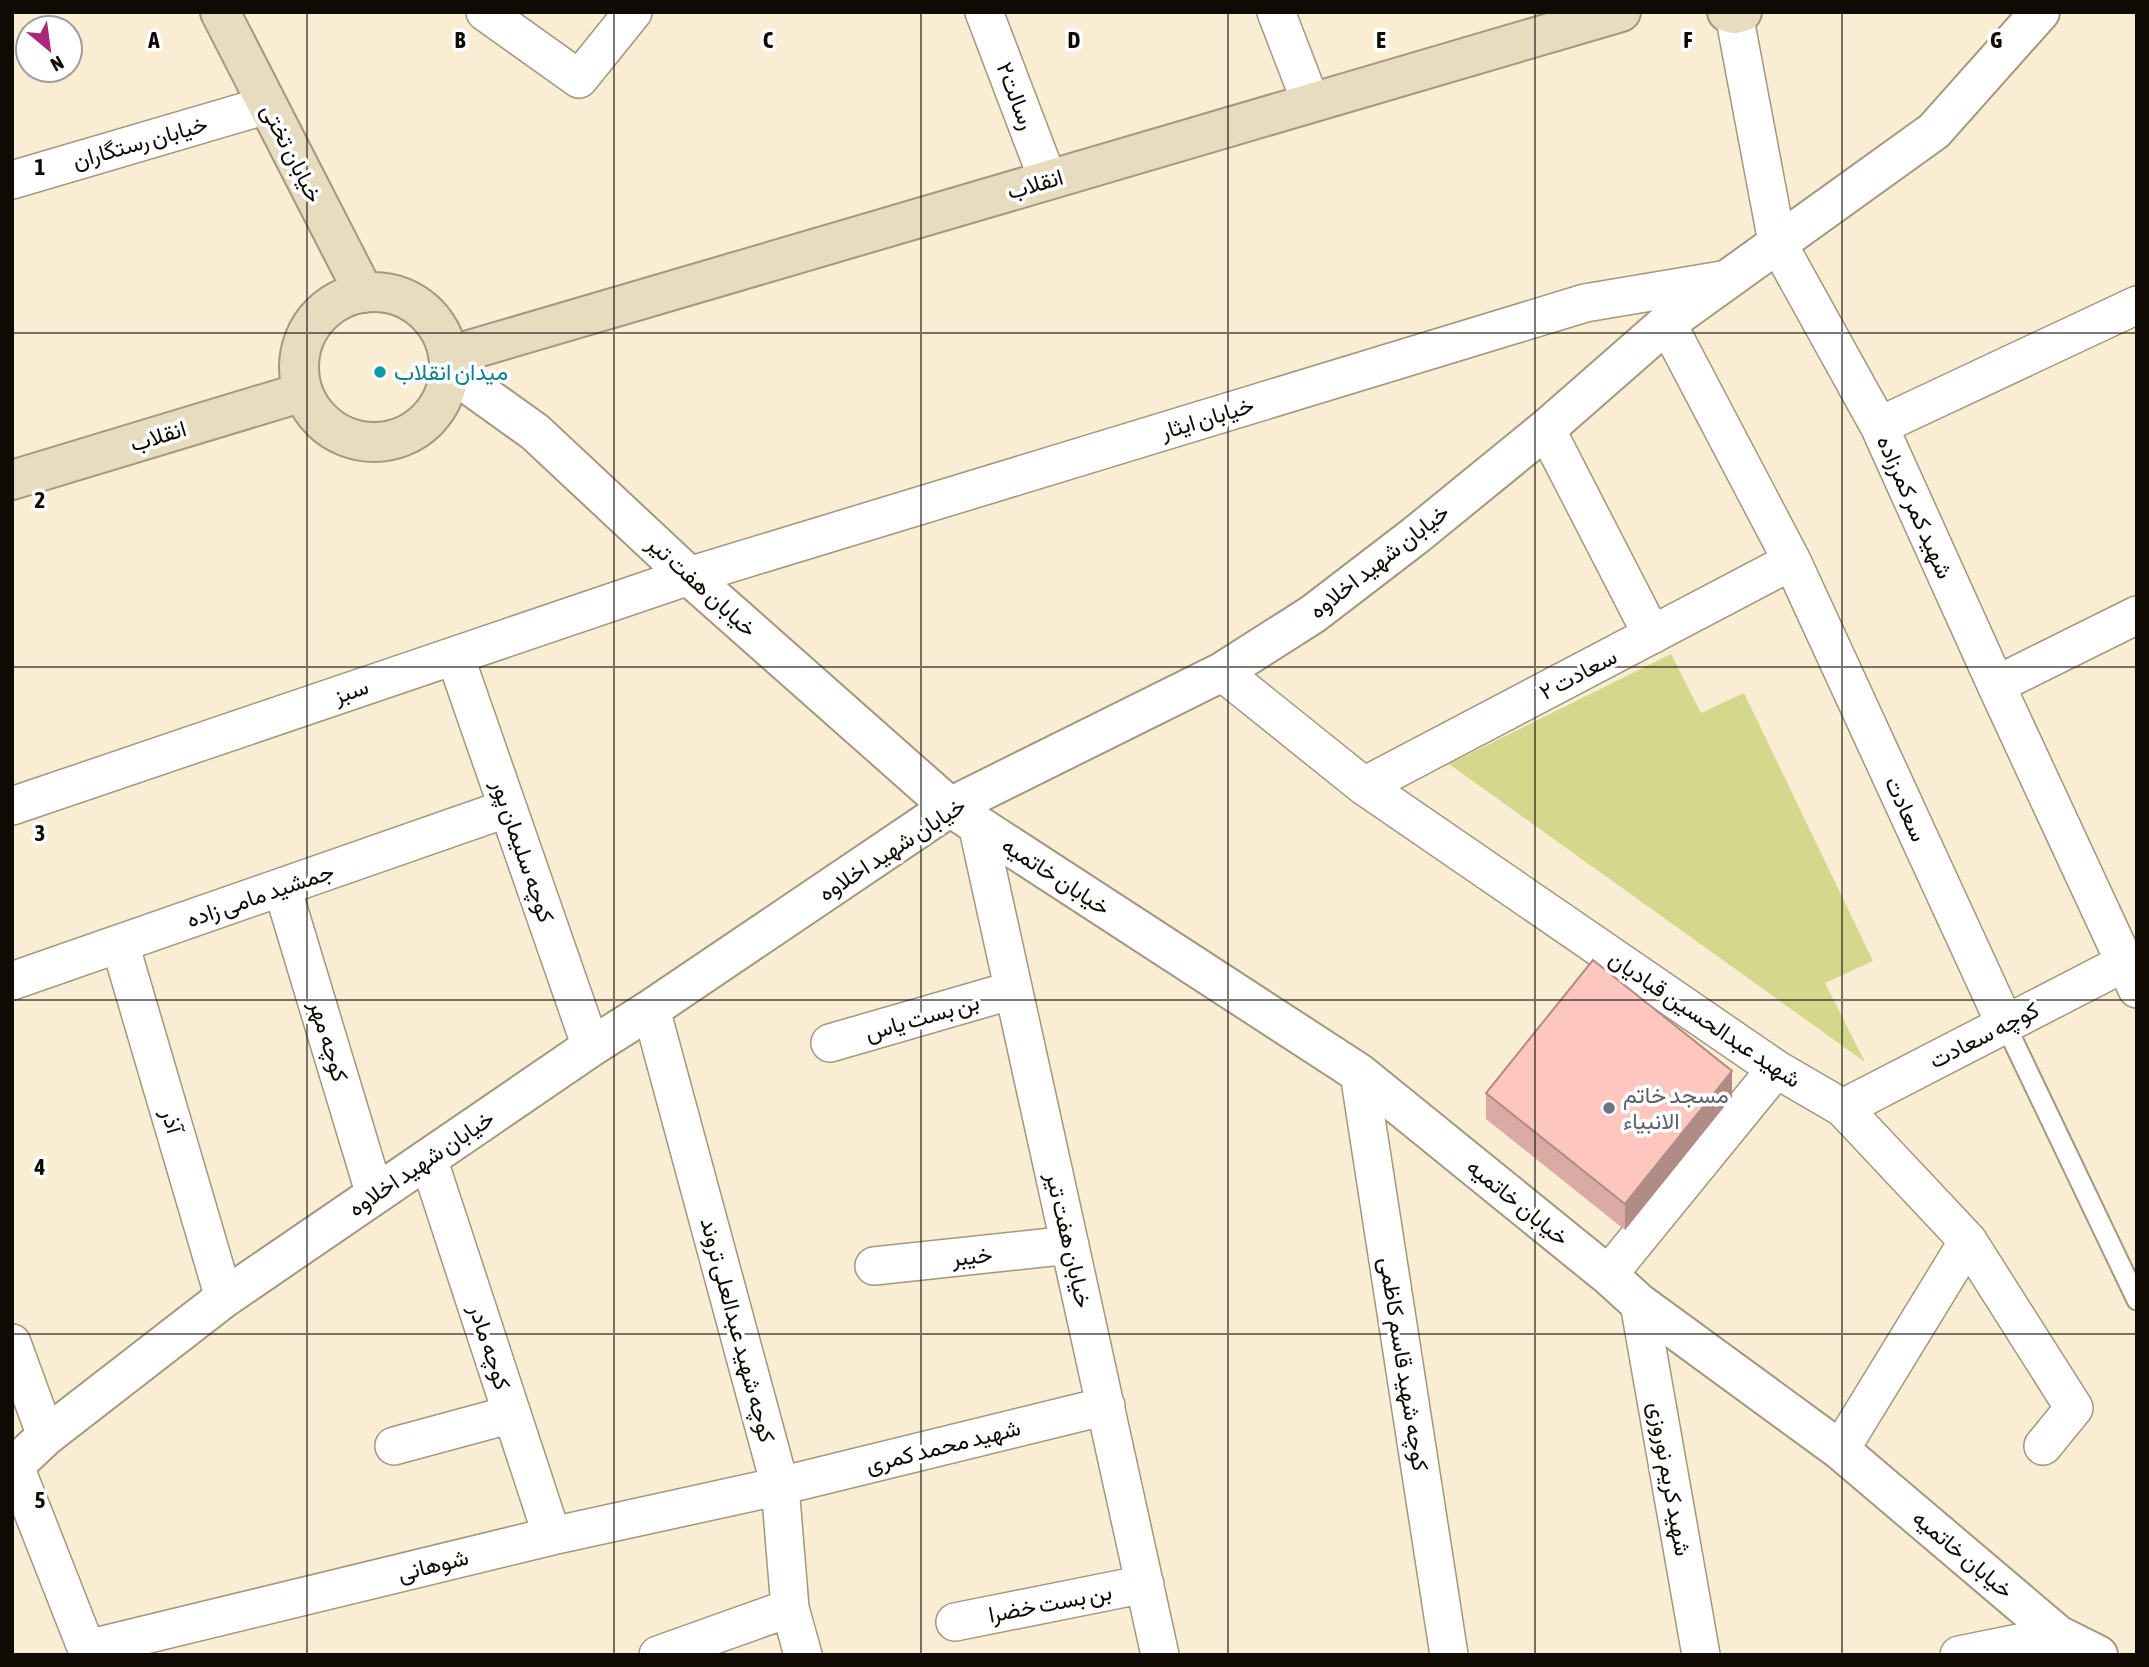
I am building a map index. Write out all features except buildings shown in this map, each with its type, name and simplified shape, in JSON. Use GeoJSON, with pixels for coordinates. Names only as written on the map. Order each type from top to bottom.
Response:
{"type":"FeatureCollection","features":[{"type":"Feature","properties":{"kind":"main road","name":"خیابان تختی"},"geometry":{"type":"LineString","coordinates":[[220,12],[364,293]]}},
{"type":"Feature","properties":{"kind":"main road","name":"انقلاب"},"geometry":{"type":"LineString","coordinates":[[450,364],[1048,180],[1311,103],[1569,19],[1620,12]]}},
{"type":"Feature","properties":{"kind":"main road"},"geometry":{"type":"LineString","coordinates":[[378,291],[398,295],[416,303],[432,317],[443,335],[450,364],[444,396],[430,418],[409,434],[385,442],[359,441],[335,431],[316,415],[303,392],[299,368],[303,344],[314,321],[331,304],[354,294],[378,291]]}},
{"type":"Feature","properties":{"kind":"main road","name":"انقلاب"},"geometry":{"type":"LineString","coordinates":[[12,480],[303,392]]}},
{"type":"Feature","properties":{"kind":"street"},"geometry":{"type":"LineString","coordinates":[[485,12],[579,79],[634,12]]}},
{"type":"Feature","properties":{"kind":"street","name":"رسالت۲"},"geometry":{"type":"LineString","coordinates":[[984,12],[1048,180]]}},
{"type":"Feature","properties":{"kind":"street"},"geometry":{"type":"LineString","coordinates":[[1276,12],[1311,103]]}},
{"type":"Feature","properties":{"kind":"street","name":"خیابان شهید اخلاوه"},"geometry":{"type":"LineString","coordinates":[[13,1465],[224,1298],[591,1047],[964,816],[1222,672],[1313,614],[1416,535],[1546,429],[1667,323],[1934,131],[2040,12]]}},
{"type":"Feature","properties":{"kind":"street","name":"شهید کمر کمرزاده"},"geometry":{"type":"LineString","coordinates":[[1734,13],[1777,242],[1879,426],[1996,685],[2127,953]]}},
{"type":"Feature","properties":{"kind":"street","name":"خیابان رستگاران"},"geometry":{"type":"LineString","coordinates":[[12,180],[267,105]]}},
{"type":"Feature","properties":{"kind":"street","name":"خیابان ایثار"},"geometry":{"type":"LineString","coordinates":[[689,576],[1585,303],[1728,279]]}},
{"type":"Feature","properties":{"kind":"street"},"geometry":{"type":"LineString","coordinates":[[1879,426],[2137,304]]}},
{"type":"Feature","properties":{"kind":"street","name":"سعادت"},"geometry":{"type":"LineString","coordinates":[[1667,323],[1791,561],[2005,1024]]}},
{"type":"Feature","properties":{"kind":"street","name":"خیابان هفت تیر"},"geometry":{"type":"LineString","coordinates":[[450,364],[535,432],[689,576],[964,816],[1013,990],[1160,1655]]}},
{"type":"Feature","properties":{"kind":"street"},"geometry":{"type":"LineString","coordinates":[[1546,429],[1652,635]]}},
{"type":"Feature","properties":{"kind":"street","name":"سعادت ۲"},"geometry":{"type":"LineString","coordinates":[[1364,786],[1791,561]]}},
{"type":"Feature","properties":{"kind":"street","name":"سبز"},"geometry":{"type":"LineString","coordinates":[[12,807],[689,576]]}},
{"type":"Feature","properties":{"kind":"street"},"geometry":{"type":"LineString","coordinates":[[1996,685],[2137,615]]}},
{"type":"Feature","properties":{"kind":"street","name":"کوچه سلیمان پور"},"geometry":{"type":"LineString","coordinates":[[455,656],[591,1047]]}},
{"type":"Feature","properties":{"kind":"street","name":"شهید عبدالحسین قبادیان"},"geometry":{"type":"LineString","coordinates":[[1222,672],[1364,786],[1776,1069],[1843,1108],[1968,1241],[2074,1408],[2043,1446]]}},
{"type":"Feature","properties":{"kind":"street","name":"جمشید مامی زاده"},"geometry":{"type":"LineString","coordinates":[[12,981],[508,808]]}},
{"type":"Feature","properties":{"kind":"street","name":"خیابان خاتمیه"},"geometry":{"type":"LineString","coordinates":[[964,816],[1359,1073],[1639,1303],[1840,1450],[2064,1645],[2098,1655]]}},
{"type":"Feature","properties":{"kind":"street","name":"کوچه مهر"},"geometry":{"type":"LineString","coordinates":[[282,887],[375,1195]]}},
{"type":"Feature","properties":{"kind":"street","name":"آذر"},"geometry":{"type":"LineString","coordinates":[[120,944],[224,1298]]}},
{"type":"Feature","properties":{"kind":"street","name":"کوچه سعادت"},"geometry":{"type":"LineString","coordinates":[[1843,1108],[2005,1024],[2127,953]]}},
{"type":"Feature","properties":{"kind":"street","name":"بن بست یاس"},"geometry":{"type":"LineString","coordinates":[[830,1043],[1013,990]]}},
{"type":"Feature","properties":{"kind":"street","name":"کوچه شهید عبدالعلی تروند"},"geometry":{"type":"LineString","coordinates":[[651,1009],[780,1486],[790,1608],[803,1655]]}},
{"type":"Feature","properties":{"kind":"street"},"geometry":{"type":"LineString","coordinates":[[1608,1275],[1776,1069]]}},
{"type":"Feature","properties":{"kind":"street","name":"کوچه شهید قاسم کاظمی"},"geometry":{"type":"LineString","coordinates":[[1359,1073],[1450,1655]]}},
{"type":"Feature","properties":{"kind":"street","name":"کوچه مادر"},"geometry":{"type":"LineString","coordinates":[[428,1158],[552,1536]]}},
{"type":"Feature","properties":{"kind":"street"},"geometry":{"type":"LineString","coordinates":[[1840,1450],[1968,1241]]}},
{"type":"Feature","properties":{"kind":"street","name":"خیبر"},"geometry":{"type":"LineString","coordinates":[[874,1266],[1070,1245]]}},
{"type":"Feature","properties":{"kind":"street","name":"شهید کریم نوروزی"},"geometry":{"type":"LineString","coordinates":[[1639,1303],[1701,1655]]}},
{"type":"Feature","properties":{"kind":"street"},"geometry":{"type":"LineString","coordinates":[[12,1343],[46,1437]]}},
{"type":"Feature","properties":{"kind":"street","name":"شهید محمد کمری"},"geometry":{"type":"LineString","coordinates":[[780,1486],[1106,1406]]}},
{"type":"Feature","properties":{"kind":"street"},"geometry":{"type":"LineString","coordinates":[[394,1446],[512,1414]]}},
{"type":"Feature","properties":{"kind":"street"},"geometry":{"type":"LineString","coordinates":[[13,1465],[88,1652]]}},
{"type":"Feature","properties":{"kind":"street","name":"شوهانی"},"geometry":{"type":"LineString","coordinates":[[88,1652],[552,1536],[780,1486]]}},
{"type":"Feature","properties":{"kind":"street","name":"بن بست خضرا"},"geometry":{"type":"LineString","coordinates":[[955,1622],[1145,1584]]}},
{"type":"Feature","properties":{"kind":"street"},"geometry":{"type":"LineString","coordinates":[[658,1655],[790,1608]]}},
{"type":"Feature","properties":{"kind":"street"},"geometry":{"type":"LineString","coordinates":[[1959,1655],[2064,1645]]}},
{"type":"Feature","properties":{"kind":"lane","name":"سعادت"},"geometry":{"type":"LineString","coordinates":[[2005,1024],[2137,1300]]}},
{"type":"Feature","properties":{"kind":"green space"},"geometry":{"type":"Polygon","coordinates":[[[1671,654],[1701,713],[1744,693],[1873,961],[1825,983],[1865,1062],[1449,764],[1671,654]]]}},
{"type":"Feature","properties":{"kind":"place","name":"میدان انقلاب"},"geometry":{"type":"Point","coordinates":[380,372]}},
{"type":"Feature","properties":{"kind":"place","name":"مسجد خاتم الانبیاء"},"geometry":{"type":"Point","coordinates":[1609,1108]}}]}
